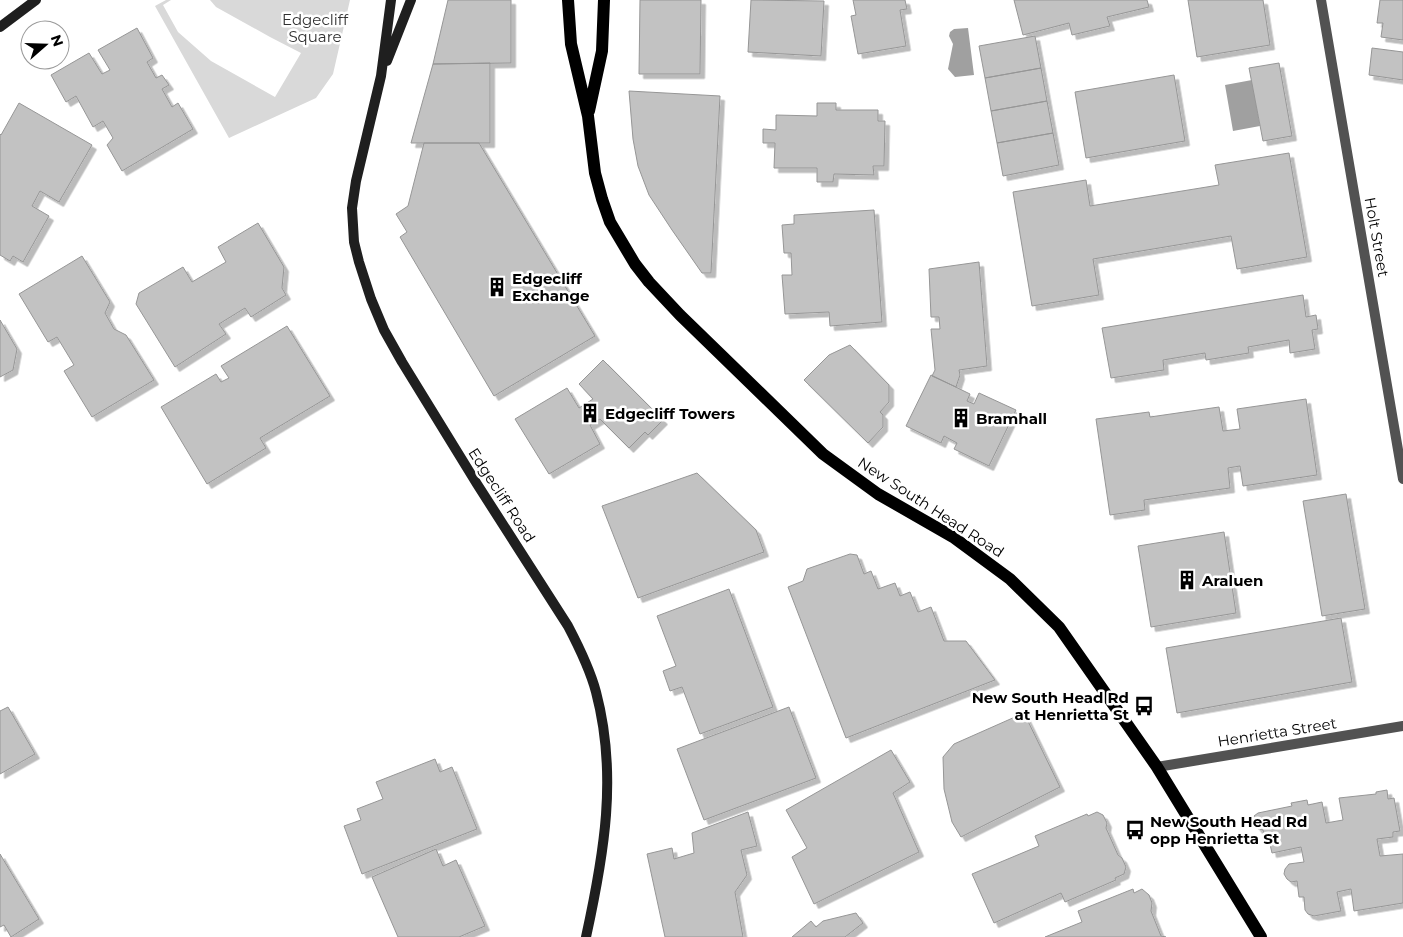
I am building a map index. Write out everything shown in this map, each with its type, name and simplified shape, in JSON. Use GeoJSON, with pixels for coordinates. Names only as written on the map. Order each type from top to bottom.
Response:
{"type":"FeatureCollection","features":[{"type":"Feature","properties":{"kind":"main road","name":"New South Head Road"},"geometry":{"type":"LineString","coordinates":[[568,0],[571,44],[588,116],[595,173],[607,214],[621,243],[649,282],[680,315],[824,454],[878,494],[953,537],[1010,578],[1059,627],[1157,767],[1261,937]]}},
{"type":"Feature","properties":{"kind":"main road","name":"New South Head Road"},"geometry":{"type":"LineString","coordinates":[[588,116],[602,52],[604,0]]}},
{"type":"Feature","properties":{"kind":"street"},"geometry":{"type":"LineString","coordinates":[[0,26],[36,0]]}},
{"type":"Feature","properties":{"kind":"street","name":"Edgecliff Road"},"geometry":{"type":"LineString","coordinates":[[382,76],[391,0]]}},
{"type":"Feature","properties":{"kind":"street","name":"Edgecliff Road"},"geometry":{"type":"LineString","coordinates":[[411,0],[382,76],[356,181],[352,208],[354,242],[371,299],[384,330],[477,484],[568,626],[580,649],[595,691],[603,726],[607,756],[607,792],[605,837],[586,937]]}},
{"type":"Feature","properties":{"kind":"street","name":"Holt Street"},"geometry":{"type":"LineString","coordinates":[[1320,0],[1403,480]]}},
{"type":"Feature","properties":{"kind":"street","name":"Henrietta Street"},"geometry":{"type":"LineString","coordinates":[[1157,767],[1403,726]]}},
{"type":"Feature","properties":{"kind":"green space","name":"Edgecliff Square"},"geometry":{"type":"Polygon","coordinates":[[[166,0],[171,0],[163,5],[178,32],[211,61],[275,97],[301,53],[216,7],[210,0],[350,0],[333,74],[316,98],[229,138],[155,6],[166,0]]]}},
{"type":"Feature","properties":{"kind":"shaded area"},"geometry":{"type":"Polygon","coordinates":[[[968,28],[974,75],[955,77],[948,69],[953,44],[949,36],[950,32],[954,29],[968,28]]]}},
{"type":"Feature","properties":{"kind":"shaded area"},"geometry":{"type":"Polygon","coordinates":[[[1252,80],[1260,126],[1233,131],[1225,85],[1252,80]]]}},
{"type":"Feature","properties":{"kind":"building"},"geometry":{"type":"Polygon","coordinates":[[[448,0],[511,0],[511,63],[433,64],[448,0]]]}},
{"type":"Feature","properties":{"kind":"building"},"geometry":{"type":"Polygon","coordinates":[[[640,0],[701,0],[700,74],[639,74],[640,0]]]}},
{"type":"Feature","properties":{"kind":"building"},"geometry":{"type":"Polygon","coordinates":[[[751,0],[824,1],[821,56],[748,52],[751,0]]]}},
{"type":"Feature","properties":{"kind":"building"},"geometry":{"type":"Polygon","coordinates":[[[853,0],[905,0],[907,9],[900,10],[906,46],[858,54],[851,16],[856,15],[853,0]]]}},
{"type":"Feature","properties":{"kind":"building"},"geometry":{"type":"Polygon","coordinates":[[[1014,0],[1147,0],[1149,7],[1107,17],[1110,26],[1072,35],[1069,23],[1023,35],[1014,0]]]}},
{"type":"Feature","properties":{"kind":"building"},"geometry":{"type":"Polygon","coordinates":[[[1188,0],[1263,0],[1270,45],[1197,57],[1188,0]]]}},
{"type":"Feature","properties":{"kind":"building"},"geometry":{"type":"Polygon","coordinates":[[[1380,0],[1403,0],[1403,40],[1381,37],[1383,23],[1377,23],[1380,0]]]}},
{"type":"Feature","properties":{"kind":"building"},"geometry":{"type":"Polygon","coordinates":[[[137,28],[153,58],[147,62],[156,78],[162,75],[169,85],[162,89],[172,107],[178,103],[193,129],[122,171],[107,145],[113,138],[103,121],[93,127],[76,96],[66,102],[51,75],[60,70],[70,70],[70,64],[89,53],[102,74],[110,70],[98,50],[137,28]]]}},
{"type":"Feature","properties":{"kind":"building"},"geometry":{"type":"Polygon","coordinates":[[[1035,36],[1041,68],[985,78],[979,46],[1035,36]]]}},
{"type":"Feature","properties":{"kind":"building"},"geometry":{"type":"Polygon","coordinates":[[[1372,48],[1403,52],[1403,80],[1369,75],[1372,48]]]}},
{"type":"Feature","properties":{"kind":"building"},"geometry":{"type":"Polygon","coordinates":[[[490,63],[490,143],[411,143],[433,64],[490,63]]]}},
{"type":"Feature","properties":{"kind":"building"},"geometry":{"type":"Polygon","coordinates":[[[1279,63],[1292,136],[1263,141],[1249,68],[1279,63]]]}},
{"type":"Feature","properties":{"kind":"building"},"geometry":{"type":"Polygon","coordinates":[[[1041,68],[1047,101],[991,111],[985,78],[1041,68]]]}},
{"type":"Feature","properties":{"kind":"building"},"geometry":{"type":"Polygon","coordinates":[[[1174,75],[1185,141],[1086,158],[1075,92],[1174,75]]]}},
{"type":"Feature","properties":{"kind":"building"},"geometry":{"type":"Polygon","coordinates":[[[629,91],[720,96],[711,273],[702,273],[649,195],[638,166],[633,139],[629,91]]]}},
{"type":"Feature","properties":{"kind":"building"},"geometry":{"type":"Polygon","coordinates":[[[1047,101],[1053,133],[997,143],[991,111],[1047,101]]]}},
{"type":"Feature","properties":{"kind":"building"},"geometry":{"type":"Polygon","coordinates":[[[19,103],[92,145],[59,202],[40,191],[32,206],[49,216],[23,262],[13,256],[10,261],[0,255],[0,134],[19,103]]]}},
{"type":"Feature","properties":{"kind":"building"},"geometry":{"type":"Polygon","coordinates":[[[817,103],[836,103],[836,110],[878,110],[878,121],[885,121],[884,166],[873,166],[874,175],[834,174],[833,182],[817,182],[817,168],[774,168],[775,143],[763,143],[763,129],[776,130],[776,115],[817,116],[817,103]]]}},
{"type":"Feature","properties":{"kind":"building"},"geometry":{"type":"Polygon","coordinates":[[[1053,133],[1059,165],[1003,176],[997,143],[1053,133]]]}},
{"type":"Feature","properties":{"kind":"building","name":"Edgecliff Exchange"},"geometry":{"type":"Polygon","coordinates":[[[424,143],[479,143],[595,336],[494,396],[400,237],[407,232],[396,214],[408,206],[424,143]]]}},
{"type":"Feature","properties":{"kind":"building"},"geometry":{"type":"Polygon","coordinates":[[[1289,153],[1307,257],[1237,269],[1231,236],[1093,259],[1099,295],[1032,306],[1013,192],[1086,180],[1090,206],[1219,185],[1215,165],[1289,153]]]}},
{"type":"Feature","properties":{"kind":"building"},"geometry":{"type":"Polygon","coordinates":[[[874,210],[882,322],[830,326],[829,312],[785,314],[782,275],[792,275],[791,253],[784,253],[782,225],[794,224],[794,215],[874,210]]]}},
{"type":"Feature","properties":{"kind":"building"},"geometry":{"type":"Polygon","coordinates":[[[258,223],[284,267],[282,288],[286,295],[251,317],[245,308],[219,324],[226,334],[175,367],[136,304],[139,293],[183,267],[192,282],[226,262],[218,247],[258,223]]]}},
{"type":"Feature","properties":{"kind":"building"},"geometry":{"type":"Polygon","coordinates":[[[82,256],[110,302],[105,313],[114,329],[126,335],[154,380],[92,417],[64,371],[74,365],[57,337],[48,342],[19,294],[82,256]]]}},
{"type":"Feature","properties":{"kind":"building"},"geometry":{"type":"Polygon","coordinates":[[[979,262],[987,366],[959,370],[960,375],[956,387],[932,376],[935,370],[931,329],[940,329],[939,317],[931,317],[929,269],[979,262]]]}},
{"type":"Feature","properties":{"kind":"building"},"geometry":{"type":"Polygon","coordinates":[[[1303,295],[1306,317],[1316,315],[1318,329],[1312,330],[1315,349],[1290,353],[1289,340],[1248,347],[1249,353],[1206,360],[1205,353],[1163,360],[1164,370],[1111,378],[1102,328],[1303,295]]]}},
{"type":"Feature","properties":{"kind":"building"},"geometry":{"type":"Polygon","coordinates":[[[0,320],[17,349],[13,370],[0,377],[0,320]]]}},
{"type":"Feature","properties":{"kind":"building"},"geometry":{"type":"Polygon","coordinates":[[[287,326],[330,396],[260,438],[266,448],[207,484],[161,407],[216,374],[221,382],[229,378],[221,366],[287,326]]]}},
{"type":"Feature","properties":{"kind":"building"},"geometry":{"type":"Polygon","coordinates":[[[850,345],[889,385],[889,402],[880,412],[883,415],[883,427],[868,443],[804,380],[829,355],[850,345]]]}},
{"type":"Feature","properties":{"kind":"building","name":"Edgecliff Towers"},"geometry":{"type":"Polygon","coordinates":[[[603,360],[663,420],[648,435],[645,432],[629,448],[600,419],[590,425],[600,444],[549,474],[515,419],[567,388],[579,408],[593,399],[579,384],[603,360]]]}},
{"type":"Feature","properties":{"kind":"building","name":"Bramhall"},"geometry":{"type":"Polygon","coordinates":[[[931,375],[970,394],[967,401],[974,404],[979,393],[1016,410],[989,466],[954,449],[957,443],[944,436],[941,443],[906,426],[931,375]]]}},
{"type":"Feature","properties":{"kind":"building"},"geometry":{"type":"Polygon","coordinates":[[[1306,399],[1317,475],[1243,486],[1240,466],[1228,468],[1230,488],[1144,500],[1145,510],[1110,515],[1096,419],[1149,412],[1150,417],[1219,407],[1223,431],[1240,429],[1237,409],[1306,399]]]}},
{"type":"Feature","properties":{"kind":"building"},"geometry":{"type":"Polygon","coordinates":[[[697,473],[756,530],[764,552],[638,598],[602,506],[697,473]]]}},
{"type":"Feature","properties":{"kind":"building"},"geometry":{"type":"Polygon","coordinates":[[[1346,494],[1365,609],[1322,616],[1303,501],[1346,494]]]}},
{"type":"Feature","properties":{"kind":"building","name":"Araluen"},"geometry":{"type":"Polygon","coordinates":[[[1224,532],[1236,613],[1151,627],[1138,546],[1224,532]]]}},
{"type":"Feature","properties":{"kind":"building"},"geometry":{"type":"Polygon","coordinates":[[[850,554],[857,555],[864,574],[871,571],[878,589],[895,583],[900,596],[910,592],[918,612],[931,607],[944,641],[966,641],[995,680],[846,738],[788,587],[803,581],[807,569],[850,554]]]}},
{"type":"Feature","properties":{"kind":"building"},"geometry":{"type":"Polygon","coordinates":[[[729,589],[773,707],[700,734],[682,687],[670,691],[663,671],[676,666],[657,616],[729,589]]]}},
{"type":"Feature","properties":{"kind":"building"},"geometry":{"type":"Polygon","coordinates":[[[1341,618],[1352,682],[1177,713],[1166,648],[1341,618]]]}},
{"type":"Feature","properties":{"kind":"building"},"geometry":{"type":"Polygon","coordinates":[[[8,707],[35,754],[0,774],[0,711],[8,707]]]}},
{"type":"Feature","properties":{"kind":"building"},"geometry":{"type":"Polygon","coordinates":[[[789,707],[816,778],[704,820],[677,749],[789,707]]]}},
{"type":"Feature","properties":{"kind":"building"},"geometry":{"type":"Polygon","coordinates":[[[1024,713],[1060,787],[961,837],[952,822],[944,789],[943,757],[954,744],[1024,713]]]}},
{"type":"Feature","properties":{"kind":"building"},"geometry":{"type":"Polygon","coordinates":[[[891,750],[910,782],[893,793],[919,852],[814,904],[792,857],[807,848],[786,810],[891,750]]]}},
{"type":"Feature","properties":{"kind":"building"},"geometry":{"type":"Polygon","coordinates":[[[435,759],[440,772],[452,767],[477,829],[362,874],[344,826],[361,820],[357,809],[383,799],[376,782],[435,759]]]}},
{"type":"Feature","properties":{"kind":"building"},"geometry":{"type":"Polygon","coordinates":[[[1387,790],[1388,799],[1394,798],[1400,831],[1393,832],[1393,837],[1377,839],[1380,856],[1403,854],[1403,903],[1354,911],[1351,889],[1337,892],[1341,911],[1314,916],[1308,914],[1305,910],[1304,897],[1299,897],[1297,881],[1291,882],[1284,874],[1289,864],[1304,862],[1301,847],[1272,853],[1269,840],[1266,841],[1263,830],[1258,829],[1255,825],[1254,816],[1258,813],[1292,806],[1291,803],[1307,800],[1308,805],[1322,802],[1326,823],[1343,820],[1339,798],[1376,794],[1376,792],[1387,790]]]}},
{"type":"Feature","properties":{"kind":"building"},"geometry":{"type":"Polygon","coordinates":[[[748,812],[757,846],[741,850],[747,875],[735,892],[743,937],[665,937],[647,854],[672,848],[674,859],[694,853],[692,833],[748,812]]]}},
{"type":"Feature","properties":{"kind":"building"},"geometry":{"type":"Polygon","coordinates":[[[1097,812],[1103,815],[1107,823],[1106,828],[1118,855],[1122,858],[1126,867],[1124,874],[1115,878],[1116,880],[1065,902],[1061,893],[994,923],[972,874],[1039,846],[1035,836],[1087,814],[1088,816],[1097,812]]]}},
{"type":"Feature","properties":{"kind":"building"},"geometry":{"type":"Polygon","coordinates":[[[436,849],[443,866],[456,860],[485,926],[459,937],[398,937],[372,877],[436,849]]]}},
{"type":"Feature","properties":{"kind":"building"},"geometry":{"type":"Polygon","coordinates":[[[0,854],[39,919],[11,937],[4,925],[0,927],[0,854]]]}},
{"type":"Feature","properties":{"kind":"building"},"geometry":{"type":"Polygon","coordinates":[[[1133,889],[1134,893],[1142,889],[1149,895],[1152,903],[1151,911],[1161,936],[1166,937],[1045,937],[1082,922],[1078,911],[1133,889]]]}},
{"type":"Feature","properties":{"kind":"building"},"geometry":{"type":"Polygon","coordinates":[[[856,913],[863,923],[845,937],[792,937],[811,921],[816,927],[823,921],[856,913]]]}},
{"type":"Feature","properties":{"kind":"place","name":"Edgecliff Exchange"},"geometry":{"type":"Point","coordinates":[497,287]}},
{"type":"Feature","properties":{"kind":"place","name":"Edgecliff Towers"},"geometry":{"type":"Point","coordinates":[590,413]}},
{"type":"Feature","properties":{"kind":"place","name":"Bramhall"},"geometry":{"type":"Point","coordinates":[961,418]}},
{"type":"Feature","properties":{"kind":"place","name":"Araluen"},"geometry":{"type":"Point","coordinates":[1187,580]}},
{"type":"Feature","properties":{"kind":"place","name":"New South Head Rd at Henrietta St"},"geometry":{"type":"Point","coordinates":[1144,706]}},
{"type":"Feature","properties":{"kind":"place","name":"New South Head Rd opp Henrietta St"},"geometry":{"type":"Point","coordinates":[1135,830]}}]}
